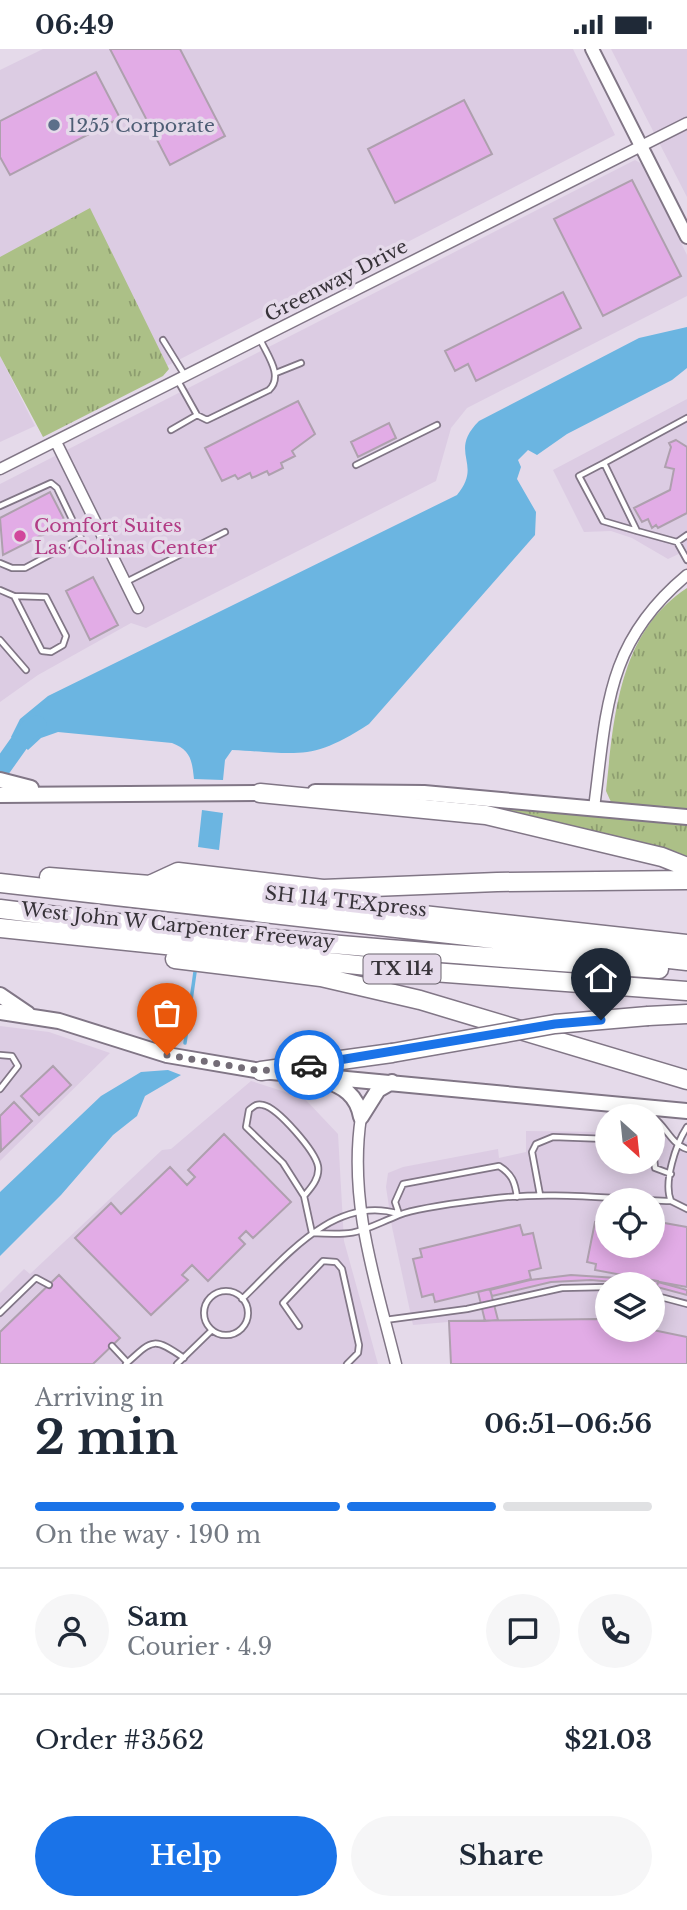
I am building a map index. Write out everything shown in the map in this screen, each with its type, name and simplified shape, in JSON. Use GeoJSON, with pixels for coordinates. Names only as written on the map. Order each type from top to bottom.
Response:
{"type":"FeatureCollection","features":[{"type":"Feature","properties":{"kind":"highway"},"geometry":{"type":"LineString","coordinates":[[260,793],[486,815],[662,857],[687,867]]}},
{"type":"Feature","properties":{"kind":"highway"},"geometry":{"type":"LineString","coordinates":[[150,885],[178,872],[323,889],[497,882],[687,880]]}},
{"type":"Feature","properties":{"kind":"highway","name":"West John W Carpenter Freeway"},"geometry":{"type":"LineString","coordinates":[[0,873],[150,885],[687,944]]}},
{"type":"Feature","properties":{"kind":"highway","name":"SH 114 TEXpress"},"geometry":{"type":"LineString","coordinates":[[0,883],[687,961]]}},
{"type":"Feature","properties":{"kind":"highway"},"geometry":{"type":"LineString","coordinates":[[0,909],[106,923],[397,950],[687,972]]}},
{"type":"Feature","properties":{"kind":"highway","name":"West John W Carpenter Freeway"},"geometry":{"type":"LineString","coordinates":[[0,928],[406,970],[687,991]]}},
{"type":"Feature","properties":{"kind":"highway"},"geometry":{"type":"LineString","coordinates":[[118,942],[149,956],[321,977],[421,1000],[687,1080]]}},
{"type":"Feature","properties":{"kind":"highway"},"geometry":{"type":"LineString","coordinates":[[261,1071],[392,1053],[555,1024],[687,1014]]}},
{"type":"Feature","properties":{"kind":"main road"},"geometry":{"type":"LineString","coordinates":[[0,780],[50,793]]}},
{"type":"Feature","properties":{"kind":"main road"},"geometry":{"type":"LineString","coordinates":[[0,795],[424,793],[687,817]]}},
{"type":"Feature","properties":{"kind":"main road"},"geometry":{"type":"LineString","coordinates":[[0,995],[30,1015]]}},
{"type":"Feature","properties":{"kind":"main road"},"geometry":{"type":"LineString","coordinates":[[0,1012],[30,1015],[167,1055],[261,1071],[610,1104]]}},
{"type":"Feature","properties":{"kind":"main road"},"geometry":{"type":"LineString","coordinates":[[304,1074],[349,1091],[359,1105],[361,1117]]}},
{"type":"Feature","properties":{"kind":"main road"},"geometry":{"type":"LineString","coordinates":[[361,1117],[379,1090],[392,1082]]}},
{"type":"Feature","properties":{"kind":"main road"},"geometry":{"type":"LineString","coordinates":[[665,1109],[687,1111]]}},
{"type":"Feature","properties":{"kind":"street"},"geometry":{"type":"LineString","coordinates":[[592,49],[687,237]]}},
{"type":"Feature","properties":{"kind":"street","name":"Greenway Drive"},"geometry":{"type":"LineString","coordinates":[[0,469],[687,123]]}},
{"type":"Feature","properties":{"kind":"street"},"geometry":{"type":"LineString","coordinates":[[56,442],[138,608]]}},
{"type":"Feature","properties":{"kind":"street"},"geometry":{"type":"LineString","coordinates":[[594,808],[609,703],[618,665],[647,612],[687,575]]}},
{"type":"Feature","properties":{"kind":"street"},"geometry":{"type":"LineString","coordinates":[[361,1117],[357,1149],[359,1211],[396,1364]]}},
{"type":"Feature","properties":{"kind":"lane"},"geometry":{"type":"LineString","coordinates":[[163,340],[197,415],[207,420],[273,387],[276,373],[259,338]]}},
{"type":"Feature","properties":{"kind":"lane"},"geometry":{"type":"LineString","coordinates":[[276,373],[301,363]]}},
{"type":"Feature","properties":{"kind":"lane"},"geometry":{"type":"LineString","coordinates":[[171,430],[197,415]]}},
{"type":"Feature","properties":{"kind":"lane"},"geometry":{"type":"LineString","coordinates":[[687,418],[579,476],[603,521],[677,542],[687,560]]}},
{"type":"Feature","properties":{"kind":"lane"},"geometry":{"type":"LineString","coordinates":[[355,465],[437,425]]}},
{"type":"Feature","properties":{"kind":"lane"},"geometry":{"type":"LineString","coordinates":[[604,463],[637,531]]}},
{"type":"Feature","properties":{"kind":"lane"},"geometry":{"type":"LineString","coordinates":[[0,506],[51,483],[57,488],[81,538],[24,568],[12,568],[0,563]]}},
{"type":"Feature","properties":{"kind":"lane"},"geometry":{"type":"LineString","coordinates":[[126,582],[225,532]]}},
{"type":"Feature","properties":{"kind":"lane"},"geometry":{"type":"LineString","coordinates":[[677,542],[687,535]]}},
{"type":"Feature","properties":{"kind":"lane"},"geometry":{"type":"LineString","coordinates":[[0,590],[14,596],[46,597],[66,636],[63,645],[51,652],[42,651],[14,596]]}},
{"type":"Feature","properties":{"kind":"lane"},"geometry":{"type":"LineString","coordinates":[[0,640],[26,670]]}},
{"type":"Feature","properties":{"kind":"lane"},"geometry":{"type":"LineString","coordinates":[[0,1055],[12,1056],[18,1066],[0,1089]]}},
{"type":"Feature","properties":{"kind":"lane"},"geometry":{"type":"LineString","coordinates":[[304,1195],[314,1184],[318,1167],[307,1147],[278,1113],[266,1105],[257,1104],[249,1110],[246,1127],[283,1163],[304,1195],[312,1233]]}},
{"type":"Feature","properties":{"kind":"lane"},"geometry":{"type":"LineString","coordinates":[[671,1201],[668,1193],[677,1146],[687,1127]]}},
{"type":"Feature","properties":{"kind":"lane"},"geometry":{"type":"LineString","coordinates":[[665,1128],[677,1146],[687,1149]]}},
{"type":"Feature","properties":{"kind":"lane"},"geometry":{"type":"LineString","coordinates":[[540,1195],[532,1152],[536,1144],[553,1137],[595,1139]]}},
{"type":"Feature","properties":{"kind":"lane"},"geometry":{"type":"LineString","coordinates":[[400,1215],[395,1202],[403,1184],[499,1166],[509,1172],[515,1183],[517,1197]]}},
{"type":"Feature","properties":{"kind":"lane"},"geometry":{"type":"LineString","coordinates":[[665,1172],[671,1174]]}},
{"type":"Feature","properties":{"kind":"lane"},"geometry":{"type":"LineString","coordinates":[[312,1233],[346,1236],[363,1232],[400,1215],[540,1195],[584,1194],[671,1201],[687,1209]]}},
{"type":"Feature","properties":{"kind":"lane"},"geometry":{"type":"LineString","coordinates":[[242,1299],[312,1233],[341,1216],[359,1211],[385,1210],[400,1215]]}},
{"type":"Feature","properties":{"kind":"lane"},"geometry":{"type":"LineString","coordinates":[[299,1325],[282,1303],[323,1261],[336,1262],[342,1269],[359,1345],[358,1353],[347,1364]]}},
{"type":"Feature","properties":{"kind":"lane"},"geometry":{"type":"LineString","coordinates":[[0,1313],[36,1278],[49,1285]]}},
{"type":"Feature","properties":{"kind":"lane"},"geometry":{"type":"LineString","coordinates":[[385,1320],[467,1309],[562,1288],[595,1287]]}},
{"type":"Feature","properties":{"kind":"lane"},"geometry":{"type":"LineString","coordinates":[[223,1292],[242,1299],[248,1312],[244,1326],[232,1334],[212,1330],[204,1311],[210,1298],[223,1292]]}},
{"type":"Feature","properties":{"kind":"lane"},"geometry":{"type":"LineString","coordinates":[[665,1298],[687,1304]]}},
{"type":"Feature","properties":{"kind":"lane"},"geometry":{"type":"LineString","coordinates":[[177,1364],[212,1330]]}},
{"type":"Feature","properties":{"kind":"lane"},"geometry":{"type":"LineString","coordinates":[[112,1346],[127,1363],[150,1342],[160,1341],[184,1357]]}},
{"type":"Feature","properties":{"kind":"shaded area"},"geometry":{"type":"Polygon","coordinates":[[[43,49],[573,49],[615,135],[163,368],[0,259],[0,70],[43,49]]]}},
{"type":"Feature","properties":{"kind":"shaded area"},"geometry":{"type":"Polygon","coordinates":[[[611,49],[687,49],[687,197],[611,49]]]}},
{"type":"Feature","properties":{"kind":"shaded area"},"geometry":{"type":"Polygon","coordinates":[[[635,160],[642,164],[687,255],[687,296],[467,408],[451,428],[436,481],[146,628],[131,623],[38,675],[0,702],[0,484],[635,160]]]}},
{"type":"Feature","properties":{"kind":"shaded area"},"geometry":{"type":"Polygon","coordinates":[[[0,356],[35,426],[0,442],[0,356]]]}},
{"type":"Feature","properties":{"kind":"shaded area"},"geometry":{"type":"Polygon","coordinates":[[[687,399],[687,550],[668,559],[632,538],[611,531],[584,532],[553,470],[687,399]]]}},
{"type":"Feature","properties":{"kind":"shaded area"},"geometry":{"type":"Polygon","coordinates":[[[0,1026],[49,1032],[110,1053],[0,1161],[0,1026]]]}},
{"type":"Feature","properties":{"kind":"shaded area"},"geometry":{"type":"Polygon","coordinates":[[[251,1081],[304,1098],[338,1134],[344,1241],[378,1364],[0,1364],[0,1293],[24,1269],[30,1274],[162,1150],[171,1149],[251,1081]]]}},
{"type":"Feature","properties":{"kind":"shaded area"},"geometry":{"type":"Polygon","coordinates":[[[526,1131],[595,1132],[595,1174],[665,1174],[665,1138],[687,1142],[687,1364],[451,1364],[448,1322],[413,1325],[392,1227],[386,1187],[388,1173],[403,1167],[498,1149],[499,1158],[526,1152],[526,1131]]]}},
{"type":"Feature","properties":{"kind":"green space"},"geometry":{"type":"Polygon","coordinates":[[[90,208],[169,369],[163,376],[43,437],[0,356],[0,257],[90,208]]]}},
{"type":"Feature","properties":{"kind":"green space"},"geometry":{"type":"Polygon","coordinates":[[[687,588],[687,812],[618,805],[611,802],[606,791],[612,735],[624,679],[646,628],[664,607],[687,588]]]}},
{"type":"Feature","properties":{"kind":"green space"},"geometry":{"type":"Polygon","coordinates":[[[390,797],[499,804],[687,825],[687,858],[390,797]]]}},
{"type":"Feature","properties":{"kind":"water"},"geometry":{"type":"Polygon","coordinates":[[[687,327],[687,368],[672,380],[567,434],[537,455],[528,450],[518,460],[521,467],[517,479],[536,512],[535,535],[369,724],[318,750],[289,753],[232,750],[225,760],[223,780],[194,779],[187,753],[172,743],[58,732],[41,738],[28,750],[11,737],[20,719],[48,696],[457,495],[467,474],[466,442],[479,421],[639,338],[687,327]]]}},
{"type":"Feature","properties":{"kind":"water"},"geometry":{"type":"Polygon","coordinates":[[[202,810],[223,813],[219,850],[198,847],[202,810]]]}},
{"type":"Feature","properties":{"kind":"water"},"geometry":{"type":"Polygon","coordinates":[[[168,1070],[181,1075],[145,1096],[137,1116],[113,1135],[61,1195],[0,1256],[0,1192],[101,1096],[141,1072],[168,1070]]]}},
{"type":"Feature","properties":{"kind":"building"},"geometry":{"type":"Polygon","coordinates":[[[110,49],[180,49],[225,136],[170,165],[110,49]]]}},
{"type":"Feature","properties":{"kind":"building"},"geometry":{"type":"Polygon","coordinates":[[[96,72],[120,118],[10,175],[0,157],[0,121],[96,72]]]}},
{"type":"Feature","properties":{"kind":"building"},"geometry":{"type":"Polygon","coordinates":[[[464,100],[492,154],[395,203],[368,149],[464,100]]]}},
{"type":"Feature","properties":{"kind":"building"},"geometry":{"type":"Polygon","coordinates":[[[632,180],[681,276],[603,316],[554,219],[632,180]]]}},
{"type":"Feature","properties":{"kind":"building"},"geometry":{"type":"Polygon","coordinates":[[[563,292],[581,328],[476,381],[468,364],[455,371],[445,351],[563,292]]]}},
{"type":"Feature","properties":{"kind":"building"},"geometry":{"type":"Polygon","coordinates":[[[298,401],[315,434],[292,451],[295,456],[281,463],[283,468],[269,475],[267,471],[252,478],[250,473],[238,479],[235,475],[222,481],[205,448],[298,401]]]}},
{"type":"Feature","properties":{"kind":"building"},"geometry":{"type":"Polygon","coordinates":[[[389,423],[396,438],[358,457],[351,442],[389,423]]]}},
{"type":"Feature","properties":{"kind":"building"},"geometry":{"type":"Polygon","coordinates":[[[676,440],[687,447],[687,513],[658,528],[656,525],[652,528],[648,519],[642,522],[634,508],[670,490],[674,469],[665,467],[671,447],[669,443],[676,440]]]}},
{"type":"Feature","properties":{"kind":"building","name":"Comfort Suites Las Colinas Center"},"geometry":{"type":"Polygon","coordinates":[[[50,492],[66,523],[3,555],[0,518],[50,492]]]}},
{"type":"Feature","properties":{"kind":"building"},"geometry":{"type":"Polygon","coordinates":[[[93,577],[118,625],[90,640],[66,591],[93,577]]]}},
{"type":"Feature","properties":{"kind":"building"},"geometry":{"type":"Polygon","coordinates":[[[53,1066],[71,1085],[39,1115],[21,1096],[53,1066]]]}},
{"type":"Feature","properties":{"kind":"building"},"geometry":{"type":"Polygon","coordinates":[[[14,1102],[32,1121],[1,1151],[0,1116],[14,1102]]]}},
{"type":"Feature","properties":{"kind":"building"},"geometry":{"type":"Polygon","coordinates":[[[224,1134],[291,1202],[253,1238],[246,1231],[239,1238],[245,1244],[208,1281],[192,1265],[182,1275],[188,1280],[151,1315],[75,1238],[111,1203],[121,1214],[170,1167],[187,1185],[195,1177],[188,1170],[224,1134]]]}},
{"type":"Feature","properties":{"kind":"building"},"geometry":{"type":"Polygon","coordinates":[[[595,1222],[595,1258],[665,1258],[665,1223],[687,1227],[687,1287],[665,1283],[665,1272],[606,1272],[595,1270],[596,1264],[587,1262],[595,1222]]]}},
{"type":"Feature","properties":{"kind":"building"},"geometry":{"type":"Polygon","coordinates":[[[520,1225],[523,1235],[533,1233],[541,1268],[529,1271],[531,1279],[435,1302],[433,1294],[422,1297],[413,1259],[422,1257],[420,1249],[520,1225]]]}},
{"type":"Feature","properties":{"kind":"building"},"geometry":{"type":"Polygon","coordinates":[[[59,1275],[120,1338],[93,1364],[0,1364],[0,1332],[59,1275]]]}},
{"type":"Feature","properties":{"kind":"building"},"geometry":{"type":"Polygon","coordinates":[[[571,1275],[595,1277],[595,1280],[551,1282],[492,1296],[490,1290],[530,1280],[571,1275]]]}},
{"type":"Feature","properties":{"kind":"building"},"geometry":{"type":"Polygon","coordinates":[[[665,1284],[687,1290],[687,1295],[665,1289],[665,1284]]]}},
{"type":"Feature","properties":{"kind":"building"},"geometry":{"type":"Polygon","coordinates":[[[490,1289],[498,1320],[485,1321],[478,1292],[490,1289]]]}},
{"type":"Feature","properties":{"kind":"building"},"geometry":{"type":"Polygon","coordinates":[[[595,1319],[595,1342],[665,1342],[665,1332],[687,1337],[687,1364],[451,1364],[449,1321],[595,1319]]]}},
{"type":"Feature","properties":{"kind":"waterway"},"geometry":{"type":"LineString","coordinates":[[2,767],[29,729],[37,725]]}},
{"type":"Feature","properties":{"kind":"waterway"},"geometry":{"type":"LineString","coordinates":[[185,1043],[195,972]]}},
{"type":"Feature","properties":{"kind":"way so far"},"geometry":{"type":"LineString","coordinates":[[167,1055],[261,1071],[309,1065]]}},
{"type":"Feature","properties":{"kind":"place","name":"1255 Corporate"},"geometry":{"type":"Point","coordinates":[54,125]}},
{"type":"Feature","properties":{"kind":"place","name":"Comfort Suites Las Colinas Center"},"geometry":{"type":"Point","coordinates":[20,536]}},
{"type":"Feature","properties":{"kind":"route"},"geometry":{"type":"LineString","coordinates":[[309,1065],[555,1024],[601,1020]]}}]}
